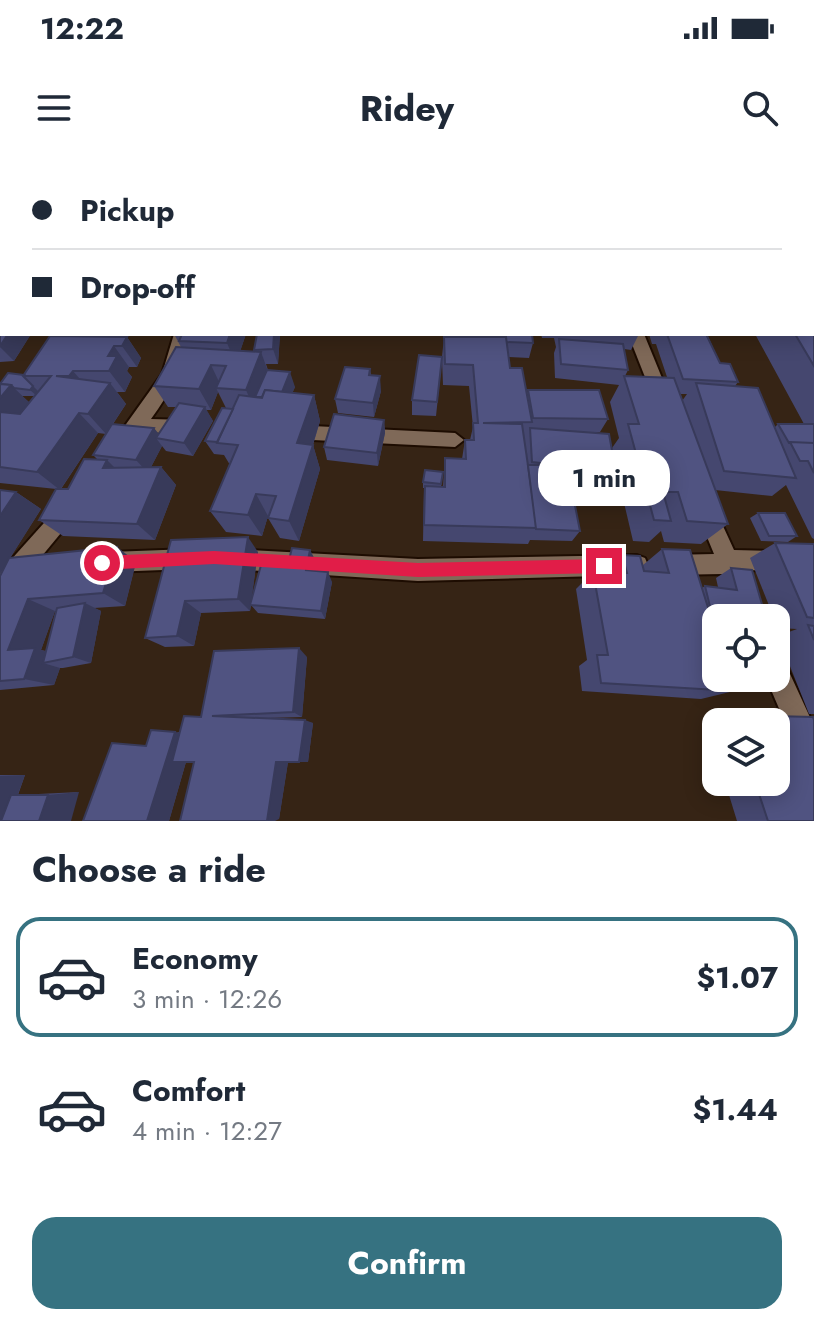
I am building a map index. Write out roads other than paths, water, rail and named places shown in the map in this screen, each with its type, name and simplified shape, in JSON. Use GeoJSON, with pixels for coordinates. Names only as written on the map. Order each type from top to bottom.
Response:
{"type":"FeatureCollection","features":[{"type":"Feature","properties":{"kind":"street"},"geometry":{"type":"LineString","coordinates":[[117,449],[168,380],[180,353],[182,336]]}},
{"type":"Feature","properties":{"kind":"street"},"geometry":{"type":"LineString","coordinates":[[637,336],[670,420]]}},
{"type":"Feature","properties":{"kind":"street"},"geometry":{"type":"LineString","coordinates":[[136,425],[200,428]]}},
{"type":"Feature","properties":{"kind":"street"},"geometry":{"type":"LineString","coordinates":[[280,432],[455,440]]}},
{"type":"Feature","properties":{"kind":"street"},"geometry":{"type":"LineString","coordinates":[[699,492],[746,604]]}},
{"type":"Feature","properties":{"kind":"street"},"geometry":{"type":"LineString","coordinates":[[0,589],[79,496]]}},
{"type":"Feature","properties":{"kind":"street"},"geometry":{"type":"LineString","coordinates":[[88,564],[214,558],[418,570],[728,564],[733,560],[814,562]]}},
{"type":"Feature","properties":{"kind":"street"},"geometry":{"type":"LineString","coordinates":[[14,570],[44,568]]}},
{"type":"Feature","properties":{"kind":"street"},"geometry":{"type":"LineString","coordinates":[[785,692],[814,757]]}}]}
